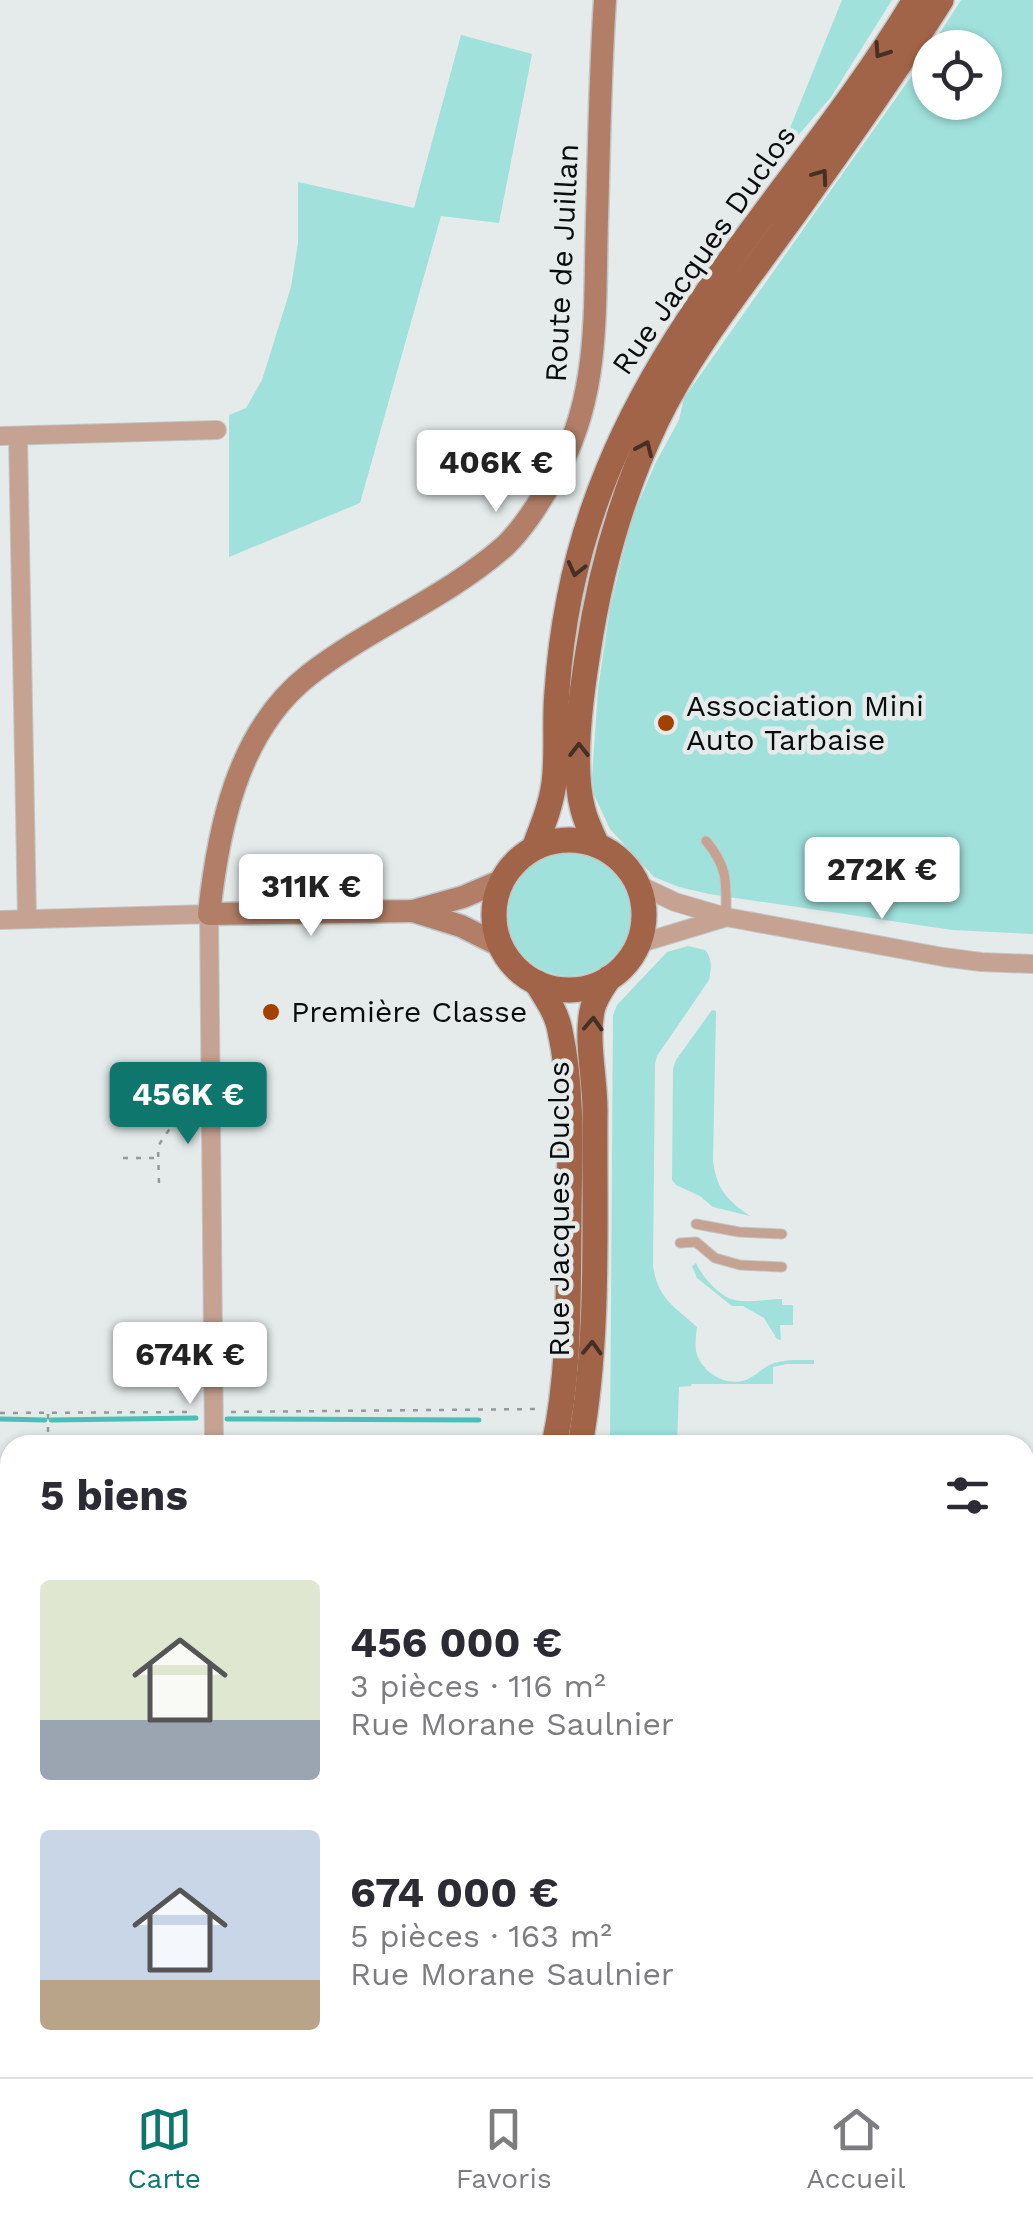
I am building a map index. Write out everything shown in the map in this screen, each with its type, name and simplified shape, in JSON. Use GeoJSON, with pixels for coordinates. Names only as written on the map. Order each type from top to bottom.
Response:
{"type":"FeatureCollection","features":[{"type":"Feature","properties":{"kind":"main road","name":"Rue Jacques Duclos"},"geometry":{"type":"LineString","coordinates":[[534,848],[554,783],[556,695],[570,594],[594,507],[620,442],[668,350],[915,0]]}},
{"type":"Feature","properties":{"kind":"main road","name":"Rue Jacques Duclos"},"geometry":{"type":"LineString","coordinates":[[597,845],[583,810],[579,782],[585,670],[595,603],[611,540],[638,463],[689,364],[867,114],[941,0]]}},
{"type":"Feature","properties":{"kind":"main road"},"geometry":{"type":"LineString","coordinates":[[576,840],[597,845],[614,854],[637,884],[643,904],[638,944],[610,978],[592,986],[574,990],[537,983],[522,974],[501,946],[494,924],[495,901],[503,880],[516,861],[534,848],[576,840]]}},
{"type":"Feature","properties":{"kind":"main road","name":"Rue Jacques Duclos"},"geometry":{"type":"LineString","coordinates":[[582,1435],[592,1354],[592,1010],[610,978]]}},
{"type":"Feature","properties":{"kind":"main road","name":"Rue Jacques Duclos"},"geometry":{"type":"LineString","coordinates":[[537,983],[560,1030],[568,1086],[567,1343],[556,1435]]}},
{"type":"Feature","properties":{"kind":"street","name":"Route de Juillan"},"geometry":{"type":"LineString","coordinates":[[209,914],[226,808],[257,737],[279,706],[306,677],[462,579],[507,543],[556,476],[583,413],[593,354],[605,0]]}},
{"type":"Feature","properties":{"kind":"street"},"geometry":{"type":"LineString","coordinates":[[26,919],[9,436],[216,430]]}},
{"type":"Feature","properties":{"kind":"street"},"geometry":{"type":"LineString","coordinates":[[0,920],[413,911],[464,897],[503,880]]}},
{"type":"Feature","properties":{"kind":"street"},"geometry":{"type":"LineString","coordinates":[[637,884],[675,902],[726,917],[942,958],[1033,964]]}},
{"type":"Feature","properties":{"kind":"street"},"geometry":{"type":"LineString","coordinates":[[413,911],[461,926],[501,946]]}},
{"type":"Feature","properties":{"kind":"street"},"geometry":{"type":"LineString","coordinates":[[209,914],[214,1435]]}},
{"type":"Feature","properties":{"kind":"street"},"geometry":{"type":"LineString","coordinates":[[638,944],[726,917]]}},
{"type":"Feature","properties":{"kind":"lane"},"geometry":{"type":"LineString","coordinates":[[706,842],[726,873],[726,917]]}},
{"type":"Feature","properties":{"kind":"lane"},"geometry":{"type":"LineString","coordinates":[[696,1224],[782,1234]]}},
{"type":"Feature","properties":{"kind":"lane"},"geometry":{"type":"LineString","coordinates":[[680,1243],[696,1242],[715,1258],[740,1266],[782,1267]]}},
{"type":"Feature","properties":{"kind":"path"},"geometry":{"type":"LineString","coordinates":[[159,1183],[158,1146],[174,1122],[174,1059]]}},
{"type":"Feature","properties":{"kind":"path"},"geometry":{"type":"LineString","coordinates":[[123,1158],[158,1158]]}},
{"type":"Feature","properties":{"kind":"path"},"geometry":{"type":"LineString","coordinates":[[0,1412],[562,1410]]}},
{"type":"Feature","properties":{"kind":"path"},"geometry":{"type":"LineString","coordinates":[[48,1412],[48,1435]]}},
{"type":"Feature","properties":{"kind":"shaded area"},"geometry":{"type":"Polygon","coordinates":[[[842,0],[892,0],[831,97],[777,160],[842,0]]]}},
{"type":"Feature","properties":{"kind":"shaded area"},"geometry":{"type":"Polygon","coordinates":[[[961,0],[1033,0],[1033,934],[952,930],[679,887],[654,877],[610,829],[594,795],[592,778],[598,689],[610,608],[631,520],[679,420],[684,398],[912,75],[912,120],[1002,120],[1002,30],[942,30],[961,0]]]}},
{"type":"Feature","properties":{"kind":"shaded area"},"geometry":{"type":"Polygon","coordinates":[[[461,35],[532,54],[499,223],[441,216],[360,503],[229,557],[229,415],[246,408],[262,380],[291,287],[298,243],[298,182],[414,208],[461,35]]]}},
{"type":"Feature","properties":{"kind":"shaded area"},"geometry":{"type":"Polygon","coordinates":[[[569,852],[593,856],[613,870],[627,890],[631,914],[627,938],[613,958],[593,972],[569,976],[545,972],[525,958],[511,938],[507,914],[511,890],[525,870],[545,856],[569,852]]]}},
{"type":"Feature","properties":{"kind":"shaded area"},"geometry":{"type":"Polygon","coordinates":[[[688,946],[705,950],[711,968],[709,980],[655,1064],[655,1277],[668,1301],[697,1327],[699,1359],[715,1376],[738,1382],[779,1362],[814,1360],[814,1364],[773,1367],[773,1384],[679,1387],[677,1435],[610,1435],[613,1015],[617,1005],[667,952],[688,946]]]}},
{"type":"Feature","properties":{"kind":"shaded area"},"geometry":{"type":"Polygon","coordinates":[[[712,1010],[716,1011],[713,1161],[724,1193],[750,1216],[713,1207],[672,1180],[673,1069],[712,1010]]]}},
{"type":"Feature","properties":{"kind":"shaded area"},"geometry":{"type":"Polygon","coordinates":[[[696,1263],[711,1284],[731,1299],[782,1299],[782,1305],[793,1305],[793,1325],[780,1325],[781,1340],[777,1339],[764,1318],[743,1306],[732,1306],[697,1278],[692,1266],[696,1263]]]}},
{"type":"Feature","properties":{"kind":"waterway"},"geometry":{"type":"LineString","coordinates":[[51,1420],[196,1418]]}},
{"type":"Feature","properties":{"kind":"waterway"},"geometry":{"type":"LineString","coordinates":[[0,1419],[45,1420]]}},
{"type":"Feature","properties":{"kind":"waterway"},"geometry":{"type":"LineString","coordinates":[[227,1419],[479,1420]]}},
{"type":"Feature","properties":{"kind":"place","name":"Association Mini Auto Tarbaise"},"geometry":{"type":"Point","coordinates":[666,723]}},
{"type":"Feature","properties":{"kind":"place","name":"Première Classe"},"geometry":{"type":"Point","coordinates":[271,1012]}}]}
